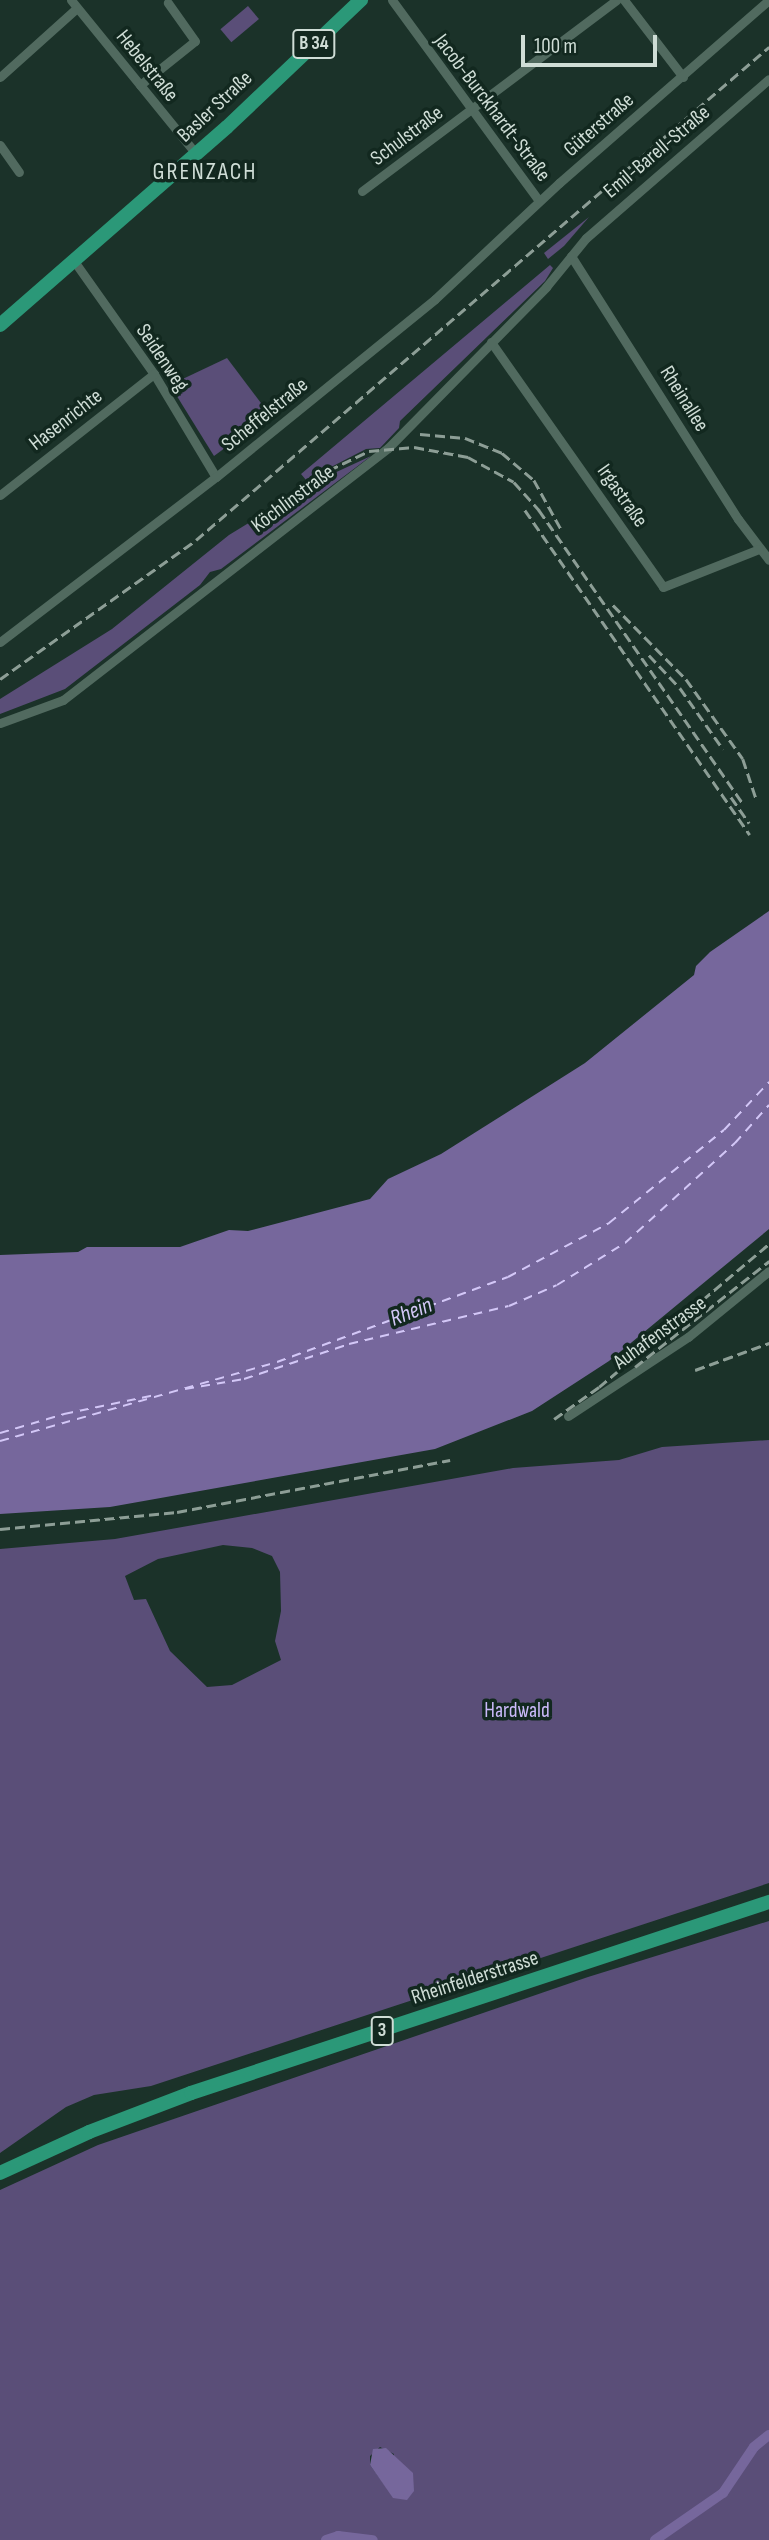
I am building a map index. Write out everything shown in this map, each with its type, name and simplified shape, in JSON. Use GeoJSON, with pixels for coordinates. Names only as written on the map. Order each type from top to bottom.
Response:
{"type":"FeatureCollection","features":[{"type":"Feature","properties":{"kind":"main road","name":"Basler Straße"},"geometry":{"type":"LineString","coordinates":[[0,325],[196,154],[361,0]]}},
{"type":"Feature","properties":{"kind":"main road","name":"Rheinfelderstrasse"},"geometry":{"type":"LineString","coordinates":[[0,2165],[136,2106],[769,1895]]}},
{"type":"Feature","properties":{"kind":"main road","name":"Rheinfelderstrasse"},"geometry":{"type":"LineString","coordinates":[[0,2173],[89,2132],[191,2093],[769,1902]]}},
{"type":"Feature","properties":{"kind":"street","name":"Jacob-Burckhardt-Straße"},"geometry":{"type":"LineString","coordinates":[[392,0],[539,201]]}},
{"type":"Feature","properties":{"kind":"street","name":"Schulstraße"},"geometry":{"type":"LineString","coordinates":[[362,191],[617,0]]}},
{"type":"Feature","properties":{"kind":"street"},"geometry":{"type":"LineString","coordinates":[[624,0],[683,77]]}},
{"type":"Feature","properties":{"kind":"street","name":"Güterstraße"},"geometry":{"type":"LineString","coordinates":[[539,201],[769,0]]}},
{"type":"Feature","properties":{"kind":"street"},"geometry":{"type":"LineString","coordinates":[[140,85],[195,41],[168,3]]}},
{"type":"Feature","properties":{"kind":"street","name":"Hebelstraße"},"geometry":{"type":"LineString","coordinates":[[74,4],[196,154]]}},
{"type":"Feature","properties":{"kind":"street"},"geometry":{"type":"LineString","coordinates":[[0,76],[74,4]]}},
{"type":"Feature","properties":{"kind":"street","name":"Emil-Barell-Straße"},"geometry":{"type":"LineString","coordinates":[[571,256],[610,215],[769,79]]}},
{"type":"Feature","properties":{"kind":"street"},"geometry":{"type":"LineString","coordinates":[[0,145],[19,172]]}},
{"type":"Feature","properties":{"kind":"street","name":"Scheffelstraße"},"geometry":{"type":"LineString","coordinates":[[0,642],[216,477],[449,286],[539,201]]}},
{"type":"Feature","properties":{"kind":"street","name":"Köchlinstraße"},"geometry":{"type":"LineString","coordinates":[[0,723],[63,700],[373,461],[491,342],[571,256]]}},
{"type":"Feature","properties":{"kind":"street","name":"Rheinallee"},"geometry":{"type":"LineString","coordinates":[[571,256],[759,549],[769,560]]}},
{"type":"Feature","properties":{"kind":"street","name":"Seidenweg"},"geometry":{"type":"LineString","coordinates":[[74,261],[154,374],[216,477]]}},
{"type":"Feature","properties":{"kind":"street","name":"Irgastraße"},"geometry":{"type":"LineString","coordinates":[[491,342],[663,587],[759,549]]}},
{"type":"Feature","properties":{"kind":"street","name":"Hasenrichte"},"geometry":{"type":"LineString","coordinates":[[0,495],[154,374]]}},
{"type":"Feature","properties":{"kind":"street","name":"Auhafenstrasse"},"geometry":{"type":"LineString","coordinates":[[568,1416],[688,1337],[769,1271]]}},
{"type":"Feature","properties":{"kind":"green space"},"geometry":{"type":"Polygon","coordinates":[[[248,6],[259,19],[231,42],[220,29],[248,6]]]}},
{"type":"Feature","properties":{"kind":"green space"},"geometry":{"type":"Polygon","coordinates":[[[589,217],[564,246],[548,259],[544,253],[589,217]]]}},
{"type":"Feature","properties":{"kind":"green space"},"geometry":{"type":"Polygon","coordinates":[[[550,265],[553,268],[545,281],[400,421],[399,428],[380,448],[366,449],[306,480],[301,474],[550,265]]]}},
{"type":"Feature","properties":{"kind":"green space"},"geometry":{"type":"Polygon","coordinates":[[[227,358],[270,415],[214,456],[170,385],[227,358]]]}},
{"type":"Feature","properties":{"kind":"green space"},"geometry":{"type":"Polygon","coordinates":[[[371,456],[221,569],[210,572],[200,585],[65,689],[0,714],[0,699],[112,629],[229,535],[317,481],[371,456]]]}},
{"type":"Feature","properties":{"kind":"green space","name":"Hardwald"},"geometry":{"type":"Polygon","coordinates":[[[769,1440],[769,1883],[151,2086],[94,2095],[66,2107],[0,2153],[0,1549],[115,1539],[513,1468],[619,1460],[662,1447],[769,1440]],[[223,1545],[158,1559],[125,1576],[134,1600],[146,1599],[170,1651],[207,1687],[232,1685],[281,1660],[275,1641],[281,1611],[280,1572],[272,1556],[252,1548],[223,1545]]]}},
{"type":"Feature","properties":{"kind":"green space"},"geometry":{"type":"Polygon","coordinates":[[[769,1921],[769,2540],[0,2540],[0,2190],[98,2145],[588,1977],[769,1921]],[[380,2447],[370,2456],[370,2465],[389,2491],[394,2454],[380,2447]]]}},
{"type":"Feature","properties":{"kind":"water","name":"Rhein"},"geometry":{"type":"Polygon","coordinates":[[[769,911],[769,1229],[609,1361],[532,1411],[435,1449],[110,1507],[0,1514],[0,1255],[78,1252],[87,1247],[180,1247],[229,1230],[248,1231],[370,1199],[388,1179],[441,1154],[585,1063],[694,975],[696,966],[710,952],[769,911]]]}},
{"type":"Feature","properties":{"kind":"water"},"geometry":{"type":"Polygon","coordinates":[[[386,2448],[413,2473],[414,2491],[407,2500],[393,2498],[370,2465],[373,2449],[386,2448]]]}},
{"type":"Feature","properties":{"kind":"waterway"},"geometry":{"type":"LineString","coordinates":[[655,2540],[723,2493],[754,2447],[769,2435]]}},
{"type":"Feature","properties":{"kind":"waterway"},"geometry":{"type":"LineString","coordinates":[[326,2540],[338,2536],[373,2540]]}},
{"type":"Feature","properties":{"kind":"ferry route"},"geometry":{"type":"LineString","coordinates":[[0,1441],[277,1362],[508,1277],[609,1223],[724,1130],[769,1082]]}},
{"type":"Feature","properties":{"kind":"ferry route"},"geometry":{"type":"LineString","coordinates":[[185,1389],[244,1379],[349,1344],[509,1306],[557,1285],[625,1243],[735,1143],[769,1105]]}},
{"type":"Feature","properties":{"kind":"ferry route"},"geometry":{"type":"LineString","coordinates":[[0,1433],[64,1414],[155,1395]]}},
{"type":"Feature","properties":{"kind":"railway"},"geometry":{"type":"LineString","coordinates":[[0,679],[196,540],[769,47]]}},
{"type":"Feature","properties":{"kind":"railway"},"geometry":{"type":"LineString","coordinates":[[420,434],[465,438],[502,453],[534,480],[561,529]]}},
{"type":"Feature","properties":{"kind":"railway"},"geometry":{"type":"LineString","coordinates":[[315,477],[369,451],[414,447],[468,457],[514,482],[539,510],[743,803]]}},
{"type":"Feature","properties":{"kind":"railway"},"geometry":{"type":"LineString","coordinates":[[525,510],[750,835]]}},
{"type":"Feature","properties":{"kind":"railway"},"geometry":{"type":"LineString","coordinates":[[613,605],[686,679],[743,759],[756,798]]}},
{"type":"Feature","properties":{"kind":"railway"},"geometry":{"type":"LineString","coordinates":[[649,655],[680,688],[723,749]]}},
{"type":"Feature","properties":{"kind":"railway"},"geometry":{"type":"LineString","coordinates":[[731,797],[749,823]]}},
{"type":"Feature","properties":{"kind":"railway"},"geometry":{"type":"LineString","coordinates":[[554,1419],[599,1387],[769,1244]]}},
{"type":"Feature","properties":{"kind":"railway"},"geometry":{"type":"LineString","coordinates":[[635,1367],[769,1261]]}},
{"type":"Feature","properties":{"kind":"railway"},"geometry":{"type":"LineString","coordinates":[[695,1370],[769,1343]]}},
{"type":"Feature","properties":{"kind":"railway"},"geometry":{"type":"LineString","coordinates":[[0,1529],[177,1512],[450,1460]]}},
{"type":"Feature","properties":{"kind":"district","name":"GRENZACH"},"geometry":{"type":"Point","coordinates":[205,172]}}]}
